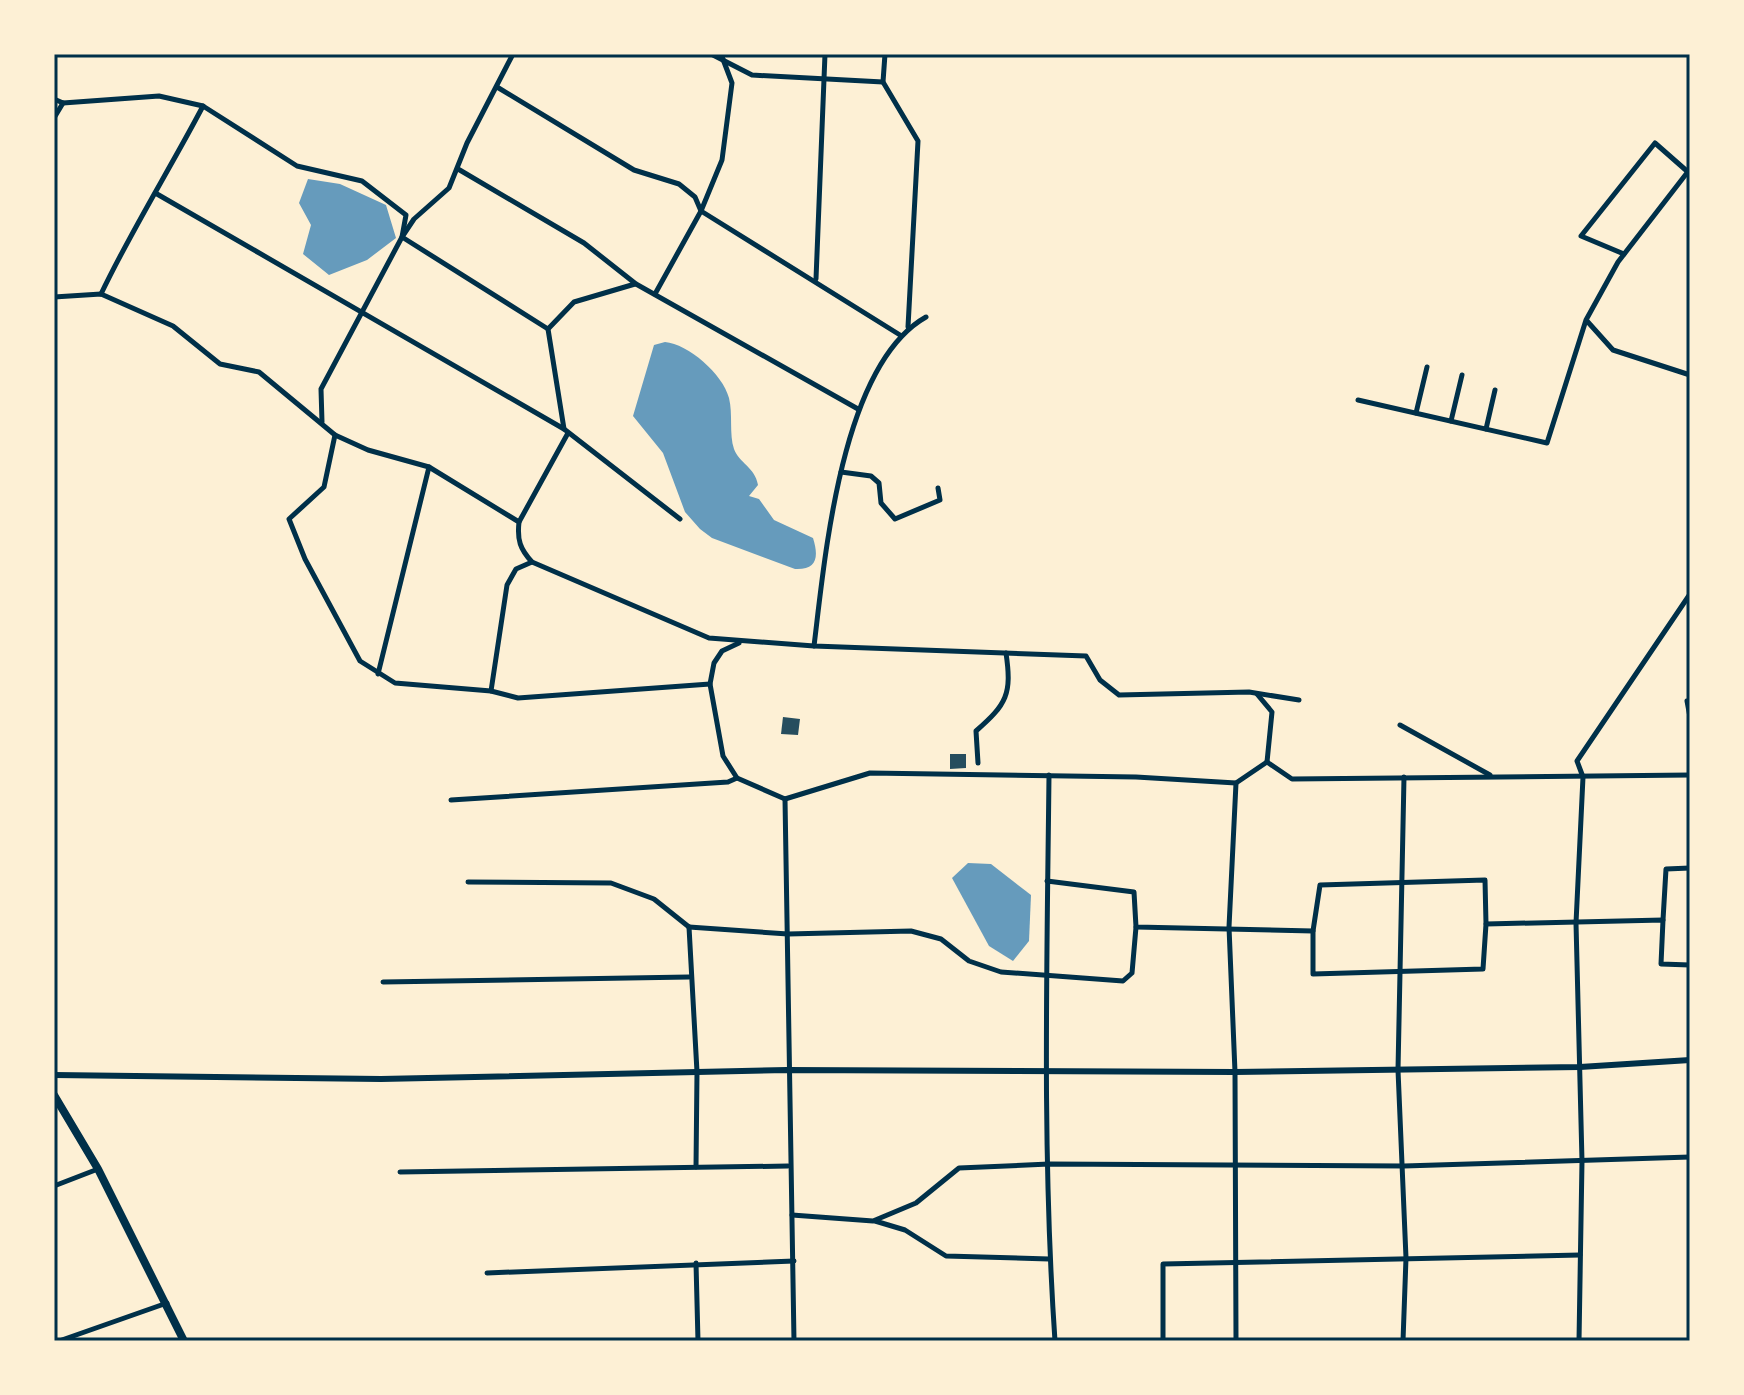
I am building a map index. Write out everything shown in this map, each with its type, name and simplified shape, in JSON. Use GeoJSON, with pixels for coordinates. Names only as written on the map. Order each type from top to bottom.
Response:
{"type":"FeatureCollection","features":[{"type":"Feature","properties":{"kind":"main road"},"geometry":{"type":"LineString","coordinates":[[54,1095],[98,1169],[184,1341]]}},
{"type":"Feature","properties":{"kind":"street"},"geometry":{"type":"LineString","coordinates":[[322,422],[321,389],[402,237],[414,219],[440,200],[458,169],[467,143],[513,54]]}},
{"type":"Feature","properties":{"kind":"street"},"geometry":{"type":"LineString","coordinates":[[711,54],[752,75],[883,82]]}},
{"type":"Feature","properties":{"kind":"street"},"geometry":{"type":"LineString","coordinates":[[655,294],[701,211],[722,160],[732,83],[721,54]]}},
{"type":"Feature","properties":{"kind":"street"},"geometry":{"type":"LineString","coordinates":[[816,279],[825,54]]}},
{"type":"Feature","properties":{"kind":"street"},"geometry":{"type":"LineString","coordinates":[[885,54],[883,82],[918,141],[908,328]]}},
{"type":"Feature","properties":{"kind":"street"},"geometry":{"type":"LineString","coordinates":[[497,87],[634,170],[679,184],[695,197],[701,211],[816,279],[900,335]]}},
{"type":"Feature","properties":{"kind":"street"},"geometry":{"type":"LineString","coordinates":[[54,99],[63,103],[159,96],[203,106],[297,166],[362,181],[406,215],[402,237]]}},
{"type":"Feature","properties":{"kind":"street"},"geometry":{"type":"LineString","coordinates":[[54,118],[63,103]]}},
{"type":"Feature","properties":{"kind":"street"},"geometry":{"type":"LineString","coordinates":[[101,294],[126,242],[157,194],[203,106]]}},
{"type":"Feature","properties":{"kind":"street"},"geometry":{"type":"LineString","coordinates":[[1358,400],[1547,443],[1586,320],[1624,254],[1689,170],[1655,143],[1581,236],[1624,254]]}},
{"type":"Feature","properties":{"kind":"street"},"geometry":{"type":"LineString","coordinates":[[458,169],[584,243],[636,284],[858,409]]}},
{"type":"Feature","properties":{"kind":"street"},"geometry":{"type":"LineString","coordinates":[[157,194],[361,315],[566,431],[680,519]]}},
{"type":"Feature","properties":{"kind":"street"},"geometry":{"type":"LineString","coordinates":[[402,237],[548,329],[566,431],[519,522],[521,551],[532,562],[709,638],[814,646],[1086,656],[1100,680],[1119,695],[1256,693],[1299,700]]}},
{"type":"Feature","properties":{"kind":"street"},"geometry":{"type":"LineString","coordinates":[[548,329],[574,302],[636,284]]}},
{"type":"Feature","properties":{"kind":"street"},"geometry":{"type":"LineString","coordinates":[[54,297],[101,294],[173,326],[220,364],[259,372],[335,435],[368,450],[429,467],[519,522]]}},
{"type":"Feature","properties":{"kind":"street"},"geometry":{"type":"LineString","coordinates":[[814,646],[829,522],[858,409],[900,335],[926,317]]}},
{"type":"Feature","properties":{"kind":"street"},"geometry":{"type":"LineString","coordinates":[[1586,320],[1613,350],[1690,375]]}},
{"type":"Feature","properties":{"kind":"street"},"geometry":{"type":"LineString","coordinates":[[1416,413],[1427,367]]}},
{"type":"Feature","properties":{"kind":"street"},"geometry":{"type":"LineString","coordinates":[[1451,421],[1462,375]]}},
{"type":"Feature","properties":{"kind":"street"},"geometry":{"type":"LineString","coordinates":[[1486,429],[1495,390]]}},
{"type":"Feature","properties":{"kind":"street"},"geometry":{"type":"LineString","coordinates":[[335,435],[324,487],[289,519],[305,559],[360,661],[378,674],[407,685],[491,691],[518,698],[710,684]]}},
{"type":"Feature","properties":{"kind":"street"},"geometry":{"type":"LineString","coordinates":[[378,674],[429,467]]}},
{"type":"Feature","properties":{"kind":"street"},"geometry":{"type":"LineString","coordinates":[[841,472],[871,476],[879,483],[881,503],[895,519],[940,500],[938,488]]}},
{"type":"Feature","properties":{"kind":"street"},"geometry":{"type":"LineString","coordinates":[[491,691],[507,585],[516,569],[532,562]]}},
{"type":"Feature","properties":{"kind":"street"},"geometry":{"type":"LineString","coordinates":[[1579,1341],[1582,1161],[1576,923],[1583,777],[1577,761],[1690,594]]}},
{"type":"Feature","properties":{"kind":"street"},"geometry":{"type":"LineString","coordinates":[[740,642],[722,651],[714,663],[710,684],[723,756],[737,778],[785,799],[870,773],[1049,775],[1236,783],[1267,762]]}},
{"type":"Feature","properties":{"kind":"street"},"geometry":{"type":"LineString","coordinates":[[978,763],[976,731],[1001,709],[1010,683],[1006,653]]}},
{"type":"Feature","properties":{"kind":"street"},"geometry":{"type":"LineString","coordinates":[[1256,693],[1272,712],[1267,762]]}},
{"type":"Feature","properties":{"kind":"street"},"geometry":{"type":"LineString","coordinates":[[1687,701],[1690,717]]}},
{"type":"Feature","properties":{"kind":"street"},"geometry":{"type":"LineString","coordinates":[[1400,725],[1492,776]]}},
{"type":"Feature","properties":{"kind":"street"},"geometry":{"type":"LineString","coordinates":[[1267,762],[1292,779],[1690,775]]}},
{"type":"Feature","properties":{"kind":"street"},"geometry":{"type":"LineString","coordinates":[[1049,775],[1047,1071],[1049,1259],[1055,1341]]}},
{"type":"Feature","properties":{"kind":"street"},"geometry":{"type":"LineString","coordinates":[[1403,1341],[1406,1258],[1398,1070],[1404,777]]}},
{"type":"Feature","properties":{"kind":"street"},"geometry":{"type":"LineString","coordinates":[[451,800],[728,782],[737,778]]}},
{"type":"Feature","properties":{"kind":"street"},"geometry":{"type":"LineString","coordinates":[[1236,783],[1229,927],[1235,1072],[1236,1341]]}},
{"type":"Feature","properties":{"kind":"street"},"geometry":{"type":"LineString","coordinates":[[785,799],[788,1166],[794,1261],[794,1341]]}},
{"type":"Feature","properties":{"kind":"street"},"geometry":{"type":"LineString","coordinates":[[1690,868],[1666,869],[1661,964],[1690,965]]}},
{"type":"Feature","properties":{"kind":"street"},"geometry":{"type":"LineString","coordinates":[[1485,880],[1486,924],[1483,969],[1313,974],[1313,931],[1320,885],[1485,880]]}},
{"type":"Feature","properties":{"kind":"street"},"geometry":{"type":"LineString","coordinates":[[468,882],[611,883],[654,899],[689,927],[788,934],[911,931],[941,939],[969,961],[1001,972],[1047,978],[1123,981],[1132,973],[1136,927],[1134,892],[1047,881]]}},
{"type":"Feature","properties":{"kind":"street"},"geometry":{"type":"LineString","coordinates":[[1486,924],[1663,920]]}},
{"type":"Feature","properties":{"kind":"street"},"geometry":{"type":"LineString","coordinates":[[689,927],[689,977],[697,1072],[696,1167]]}},
{"type":"Feature","properties":{"kind":"street"},"geometry":{"type":"LineString","coordinates":[[1136,927],[1313,931]]}},
{"type":"Feature","properties":{"kind":"street"},"geometry":{"type":"LineString","coordinates":[[383,982],[689,977]]}},
{"type":"Feature","properties":{"kind":"street"},"geometry":{"type":"LineString","coordinates":[[54,1075],[381,1079],[787,1070],[1235,1072],[1580,1067],[1690,1060]]}},
{"type":"Feature","properties":{"kind":"street"},"geometry":{"type":"LineString","coordinates":[[873,1221],[916,1203],[959,1168],[1049,1164],[1404,1166],[1690,1157]]}},
{"type":"Feature","properties":{"kind":"street"},"geometry":{"type":"LineString","coordinates":[[400,1172],[788,1166]]}},
{"type":"Feature","properties":{"kind":"street"},"geometry":{"type":"LineString","coordinates":[[54,1186],[98,1169]]}},
{"type":"Feature","properties":{"kind":"street"},"geometry":{"type":"LineString","coordinates":[[792,1215],[873,1221],[905,1230],[946,1256],[1049,1259]]}},
{"type":"Feature","properties":{"kind":"street"},"geometry":{"type":"LineString","coordinates":[[1163,1341],[1163,1264],[1236,1260],[1580,1255]]}},
{"type":"Feature","properties":{"kind":"street"},"geometry":{"type":"LineString","coordinates":[[487,1273],[794,1261]]}},
{"type":"Feature","properties":{"kind":"street"},"geometry":{"type":"LineString","coordinates":[[696,1263],[698,1341]]}},
{"type":"Feature","properties":{"kind":"street"},"geometry":{"type":"LineString","coordinates":[[59,1341],[167,1303]]}},
{"type":"Feature","properties":{"kind":"water"},"geometry":{"type":"Polygon","coordinates":[[[308,179],[340,184],[386,205],[396,238],[367,260],[329,275],[303,254],[311,225],[299,203],[308,179]]]}},
{"type":"Feature","properties":{"kind":"water"},"geometry":{"type":"Polygon","coordinates":[[[665,342],[694,354],[720,379],[729,398],[734,449],[754,474],[758,485],[749,496],[759,499],[774,520],[813,538],[816,556],[812,565],[795,569],[712,538],[685,512],[663,453],[633,416],[654,345],[665,342]]]}},
{"type":"Feature","properties":{"kind":"water"},"geometry":{"type":"Polygon","coordinates":[[[968,863],[991,864],[1031,895],[1029,941],[1013,961],[989,946],[952,878],[968,863]]]}},
{"type":"Feature","properties":{"kind":"building"},"geometry":{"type":"Polygon","coordinates":[[[783,717],[800,719],[798,735],[781,734],[783,717]]]}},
{"type":"Feature","properties":{"kind":"building"},"geometry":{"type":"Polygon","coordinates":[[[950,754],[966,754],[966,768],[950,769],[950,754]]]}}]}
